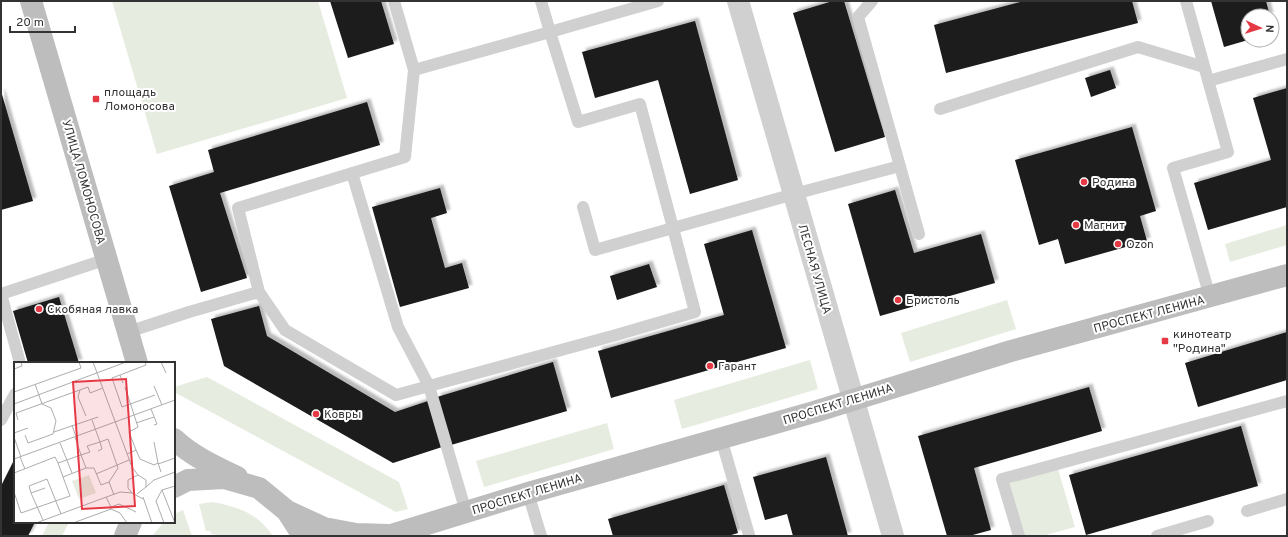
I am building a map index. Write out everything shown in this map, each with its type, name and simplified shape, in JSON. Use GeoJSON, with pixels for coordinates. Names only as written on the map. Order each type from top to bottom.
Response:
{"type":"FeatureCollection","features":[{"type":"Feature","properties":{"kind":"main road","name":"УЛИЦА ЛОМОНОСОВА"},"geometry":{"type":"LineString","coordinates":[[31,1],[137,362]]}},
{"type":"Feature","properties":{"kind":"main road","name":"ПРОСПЕКТ ЛЕНИНА"},"geometry":{"type":"LineString","coordinates":[[389,536],[528,493],[853,400],[1011,351],[1287,275]]}},
{"type":"Feature","properties":{"kind":"main road"},"geometry":{"type":"LineString","coordinates":[[175,440],[183,448],[196,456],[259,488],[287,510],[324,528],[356,534],[389,536]]}},
{"type":"Feature","properties":{"kind":"main road"},"geometry":{"type":"LineString","coordinates":[[175,486],[188,480],[224,478],[259,488]]}},
{"type":"Feature","properties":{"kind":"main road"},"geometry":{"type":"LineString","coordinates":[[287,510],[303,536]]}},
{"type":"Feature","properties":{"kind":"main road"},"geometry":{"type":"LineString","coordinates":[[125,536],[131,523]]}},
{"type":"Feature","properties":{"kind":"street","name":"ЛЕСНАЯ УЛИЦА"},"geometry":{"type":"LineString","coordinates":[[738,1],[893,536]]}},
{"type":"Feature","properties":{"kind":"lane"},"geometry":{"type":"LineString","coordinates":[[394,1],[414,70],[405,157],[238,208],[259,292],[285,330],[396,395],[695,312],[640,104],[578,122],[541,1]]}},
{"type":"Feature","properties":{"kind":"lane"},"geometry":{"type":"LineString","coordinates":[[414,70],[658,1]]}},
{"type":"Feature","properties":{"kind":"lane"},"geometry":{"type":"LineString","coordinates":[[872,1],[858,17],[918,234]]}},
{"type":"Feature","properties":{"kind":"lane"},"geometry":{"type":"LineString","coordinates":[[1186,1],[1228,152],[1173,168],[1210,297]]}},
{"type":"Feature","properties":{"kind":"lane"},"geometry":{"type":"LineString","coordinates":[[940,109],[1138,47],[1204,67]]}},
{"type":"Feature","properties":{"kind":"lane"},"geometry":{"type":"LineString","coordinates":[[1208,81],[1287,59]]}},
{"type":"Feature","properties":{"kind":"lane"},"geometry":{"type":"LineString","coordinates":[[583,207],[595,250],[900,166]]}},
{"type":"Feature","properties":{"kind":"lane"},"geometry":{"type":"LineString","coordinates":[[352,173],[398,327],[429,386],[466,512]]}},
{"type":"Feature","properties":{"kind":"lane"},"geometry":{"type":"LineString","coordinates":[[20,362],[1,294],[107,259]]}},
{"type":"Feature","properties":{"kind":"lane"},"geometry":{"type":"LineString","coordinates":[[128,332],[189,312],[259,292]]}},
{"type":"Feature","properties":{"kind":"lane"},"geometry":{"type":"LineString","coordinates":[[1,420],[14,396]]}},
{"type":"Feature","properties":{"kind":"lane"},"geometry":{"type":"LineString","coordinates":[[1019,536],[1002,479],[1287,401]]}},
{"type":"Feature","properties":{"kind":"lane"},"geometry":{"type":"LineString","coordinates":[[721,438],[749,536]]}},
{"type":"Feature","properties":{"kind":"lane"},"geometry":{"type":"LineString","coordinates":[[528,493],[542,536]]}},
{"type":"Feature","properties":{"kind":"lane"},"geometry":{"type":"LineString","coordinates":[[1246,511],[1287,499]]}},
{"type":"Feature","properties":{"kind":"lane"},"geometry":{"type":"LineString","coordinates":[[1157,536],[1208,521]]}},
{"type":"Feature","properties":{"kind":"shaded area"},"geometry":{"type":"Polygon","coordinates":[[[112,1],[318,1],[347,98],[157,154],[112,1]]]}},
{"type":"Feature","properties":{"kind":"shaded area"},"geometry":{"type":"Polygon","coordinates":[[[1287,225],[1287,245],[1230,262],[1225,244],[1287,225]]]}},
{"type":"Feature","properties":{"kind":"shaded area"},"geometry":{"type":"Polygon","coordinates":[[[1007,300],[1016,329],[910,362],[901,333],[1007,300]]]}},
{"type":"Feature","properties":{"kind":"shaded area"},"geometry":{"type":"Polygon","coordinates":[[[810,360],[818,389],[682,429],[674,400],[810,360]]]}},
{"type":"Feature","properties":{"kind":"shaded area"},"geometry":{"type":"Polygon","coordinates":[[[207,377],[399,482],[408,509],[396,512],[175,393],[175,387],[207,377]]]}},
{"type":"Feature","properties":{"kind":"shaded area"},"geometry":{"type":"Polygon","coordinates":[[[607,423],[614,449],[484,487],[476,461],[607,423]]]}},
{"type":"Feature","properties":{"kind":"shaded area"},"geometry":{"type":"Polygon","coordinates":[[[1058,469],[1075,527],[1042,536],[1023,536],[1009,483],[1058,469]]]}},
{"type":"Feature","properties":{"kind":"shaded area"},"geometry":{"type":"Polygon","coordinates":[[[212,502],[231,506],[247,512],[261,522],[273,536],[226,536],[211,534],[210,531],[206,531],[199,504],[212,502]]]}},
{"type":"Feature","properties":{"kind":"shaded area"},"geometry":{"type":"Polygon","coordinates":[[[183,510],[192,536],[152,536],[163,523],[175,523],[175,514],[183,510]]]}},
{"type":"Feature","properties":{"kind":"shaded area"},"geometry":{"type":"Polygon","coordinates":[[[48,523],[68,523],[62,536],[42,536],[48,523]]]}},
{"type":"Feature","properties":{"kind":"building"},"geometry":{"type":"Polygon","coordinates":[[[330,1],[381,1],[394,44],[348,58],[330,1]]]}},
{"type":"Feature","properties":{"kind":"building"},"geometry":{"type":"Polygon","coordinates":[[[833,1],[844,1],[885,137],[835,152],[793,13],[833,1]]]}},
{"type":"Feature","properties":{"kind":"building"},"geometry":{"type":"Polygon","coordinates":[[[1024,1],[1132,1],[1138,23],[946,73],[934,25],[1024,1]]]}},
{"type":"Feature","properties":{"kind":"building"},"geometry":{"type":"Polygon","coordinates":[[[1211,1],[1266,1],[1268,8],[1240,8],[1240,42],[1224,47],[1211,1]]]}},
{"type":"Feature","properties":{"kind":"building"},"geometry":{"type":"Polygon","coordinates":[[[695,21],[738,180],[690,194],[658,80],[595,98],[582,52],[695,21]]]}},
{"type":"Feature","properties":{"kind":"building"},"geometry":{"type":"Polygon","coordinates":[[[1110,70],[1116,88],[1091,97],[1085,78],[1110,70]]]}},
{"type":"Feature","properties":{"kind":"building"},"geometry":{"type":"Polygon","coordinates":[[[1287,88],[1287,207],[1208,230],[1194,183],[1271,160],[1253,98],[1287,88]]]}},
{"type":"Feature","properties":{"kind":"building"},"geometry":{"type":"Polygon","coordinates":[[[1,91],[33,201],[1,210],[1,91]]]}},
{"type":"Feature","properties":{"kind":"building"},"geometry":{"type":"Polygon","coordinates":[[[367,102],[380,145],[220,193],[247,278],[201,292],[169,186],[214,172],[208,150],[367,102]]]}},
{"type":"Feature","properties":{"kind":"building","name":"Родина"},"geometry":{"type":"Polygon","coordinates":[[[1132,127],[1156,211],[1140,216],[1147,241],[1065,264],[1058,239],[1039,245],[1015,160],[1132,127]]]}},
{"type":"Feature","properties":{"kind":"building"},"geometry":{"type":"Polygon","coordinates":[[[440,188],[447,213],[431,218],[445,268],[462,263],[469,288],[400,307],[372,207],[440,188]]]}},
{"type":"Feature","properties":{"kind":"building"},"geometry":{"type":"Polygon","coordinates":[[[895,190],[914,253],[981,234],[995,283],[880,316],[848,204],[895,190]]]}},
{"type":"Feature","properties":{"kind":"building"},"geometry":{"type":"Polygon","coordinates":[[[752,230],[786,348],[611,398],[598,351],[724,315],[704,244],[752,230]]]}},
{"type":"Feature","properties":{"kind":"building"},"geometry":{"type":"Polygon","coordinates":[[[649,264],[657,287],[617,300],[610,276],[649,264]]]}},
{"type":"Feature","properties":{"kind":"building"},"geometry":{"type":"Polygon","coordinates":[[[59,297],[79,362],[28,362],[13,311],[59,297]]]}},
{"type":"Feature","properties":{"kind":"building"},"geometry":{"type":"Polygon","coordinates":[[[259,306],[267,336],[395,412],[428,401],[442,447],[393,463],[224,366],[211,319],[259,306]]]}},
{"type":"Feature","properties":{"kind":"building"},"geometry":{"type":"Polygon","coordinates":[[[1287,332],[1287,380],[1198,407],[1185,363],[1287,332]]]}},
{"type":"Feature","properties":{"kind":"building"},"geometry":{"type":"Polygon","coordinates":[[[553,362],[567,411],[451,445],[437,397],[553,362]]]}},
{"type":"Feature","properties":{"kind":"building"},"geometry":{"type":"Polygon","coordinates":[[[1089,387],[1102,431],[974,468],[991,530],[969,536],[947,536],[918,436],[1089,387]]]}},
{"type":"Feature","properties":{"kind":"building"},"geometry":{"type":"Polygon","coordinates":[[[1241,426],[1258,486],[1086,535],[1069,475],[1241,426]]]}},
{"type":"Feature","properties":{"kind":"building"},"geometry":{"type":"Polygon","coordinates":[[[826,457],[848,536],[793,536],[787,514],[765,520],[753,477],[826,457]]]}},
{"type":"Feature","properties":{"kind":"building"},"geometry":{"type":"Polygon","coordinates":[[[14,460],[14,523],[34,523],[28,536],[1,536],[1,486],[14,460]]]}},
{"type":"Feature","properties":{"kind":"building"},"geometry":{"type":"Polygon","coordinates":[[[724,485],[738,533],[728,536],[613,536],[608,519],[724,485]]]}},
{"type":"Feature","properties":{"kind":"place","name":"площадь Ломоносова"},"geometry":{"type":"Point","coordinates":[96,99]}},
{"type":"Feature","properties":{"kind":"place","name":"Родина"},"geometry":{"type":"Point","coordinates":[1084,182]}},
{"type":"Feature","properties":{"kind":"place","name":"Магнит"},"geometry":{"type":"Point","coordinates":[1076,225]}},
{"type":"Feature","properties":{"kind":"place","name":"Ozon"},"geometry":{"type":"Point","coordinates":[1118,244]}},
{"type":"Feature","properties":{"kind":"place","name":"Бристоль"},"geometry":{"type":"Point","coordinates":[898,300]}},
{"type":"Feature","properties":{"kind":"place","name":"Скобяная лавка"},"geometry":{"type":"Point","coordinates":[39,309]}},
{"type":"Feature","properties":{"kind":"place","name":"кинотеатр \"Родина\""},"geometry":{"type":"Point","coordinates":[1165,341]}},
{"type":"Feature","properties":{"kind":"place","name":"Гарант"},"geometry":{"type":"Point","coordinates":[710,366]}},
{"type":"Feature","properties":{"kind":"place","name":"Ковры"},"geometry":{"type":"Point","coordinates":[316,414]}}]}
